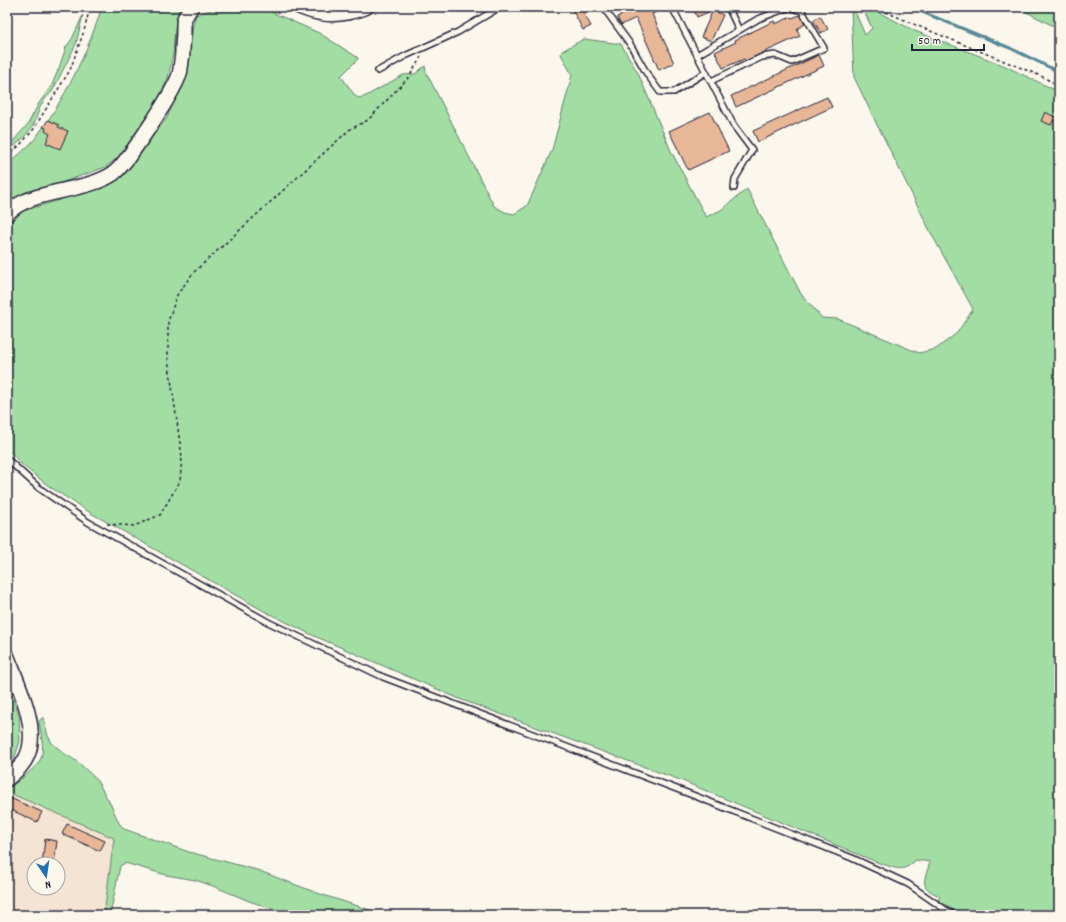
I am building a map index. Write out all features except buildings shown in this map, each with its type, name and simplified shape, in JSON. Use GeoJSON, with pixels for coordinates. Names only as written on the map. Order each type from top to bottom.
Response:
{"type":"FeatureCollection","features":[{"type":"Feature","properties":{"kind":"main road"},"geometry":{"type":"LineString","coordinates":[[8,219],[11,210],[25,202],[94,182],[114,173],[128,158],[171,91],[179,74],[183,54],[184,20],[191,7]]}},
{"type":"Feature","properties":{"kind":"main road"},"geometry":{"type":"LineString","coordinates":[[300,7],[309,11],[333,15],[351,13],[366,7]]}},
{"type":"Feature","properties":{"kind":"main road"},"geometry":{"type":"LineString","coordinates":[[7,656],[27,713],[31,737],[27,757],[20,767],[7,779]]}},
{"type":"Feature","properties":{"kind":"lane"},"geometry":{"type":"LineString","coordinates":[[378,70],[458,32],[500,7]]}},
{"type":"Feature","properties":{"kind":"lane"},"geometry":{"type":"LineString","coordinates":[[603,7],[630,44],[647,74],[660,92],[674,92],[706,72]]}},
{"type":"Feature","properties":{"kind":"lane"},"geometry":{"type":"LineString","coordinates":[[672,7],[734,126],[752,150],[735,179],[734,188]]}},
{"type":"Feature","properties":{"kind":"lane"},"geometry":{"type":"LineString","coordinates":[[728,7],[740,30]]}},
{"type":"Feature","properties":{"kind":"lane"},"geometry":{"type":"LineString","coordinates":[[697,55],[758,19],[790,7],[802,11],[824,48],[792,62],[775,55],[762,57],[711,81]]}},
{"type":"Feature","properties":{"kind":"lane"},"geometry":{"type":"LineString","coordinates":[[7,459],[40,488],[88,522],[268,622],[376,674],[852,858],[908,884],[953,915]]}},
{"type":"Feature","properties":{"kind":"path"},"geometry":{"type":"LineString","coordinates":[[7,156],[19,146],[33,130],[70,70],[84,31],[90,7]]}},
{"type":"Feature","properties":{"kind":"path"},"geometry":{"type":"LineString","coordinates":[[875,7],[1041,76],[1059,86]]}},
{"type":"Feature","properties":{"kind":"path"},"geometry":{"type":"LineString","coordinates":[[118,524],[134,526],[160,515],[180,481],[182,457],[168,358],[168,322],[177,295],[193,273],[349,130],[368,120],[410,77],[429,46]]}},
{"type":"Feature","properties":{"kind":"path"},"geometry":{"type":"LineString","coordinates":[[7,230],[8,219]]}},
{"type":"Feature","properties":{"kind":"path"},"geometry":{"type":"LineString","coordinates":[[7,275],[7,289]]}},
{"type":"Feature","properties":{"kind":"shaded area"},"geometry":{"type":"Polygon","coordinates":[[[7,793],[114,838],[104,915],[7,915],[7,793]]]}},
{"type":"Feature","properties":{"kind":"green space"},"geometry":{"type":"Polygon","coordinates":[[[102,7],[181,7],[175,28],[173,54],[168,78],[161,93],[139,131],[121,155],[106,167],[55,185],[25,192],[7,203],[7,165],[34,140],[65,93],[82,59],[102,7]]]}},
{"type":"Feature","properties":{"kind":"green space"},"geometry":{"type":"Polygon","coordinates":[[[218,7],[260,7],[319,33],[357,57],[358,59],[341,76],[356,97],[359,98],[366,96],[403,75],[415,74],[425,66],[426,72],[494,206],[505,212],[514,214],[527,206],[552,150],[572,75],[561,54],[562,51],[584,39],[621,44],[638,73],[671,151],[706,217],[721,210],[747,189],[801,294],[822,318],[838,319],[919,353],[936,349],[957,333],[973,309],[932,235],[854,77],[851,7],[853,7],[865,35],[872,28],[862,7],[870,7],[915,31],[1003,65],[1059,92],[1059,915],[961,915],[938,900],[940,896],[933,893],[925,886],[924,882],[930,862],[916,860],[906,867],[899,869],[879,863],[680,780],[462,700],[312,635],[262,610],[89,512],[50,487],[21,464],[7,448],[7,237],[11,223],[23,211],[92,190],[118,177],[167,118],[188,64],[193,25],[196,15],[218,7]]]}},
{"type":"Feature","properties":{"kind":"green space"},"geometry":{"type":"Polygon","coordinates":[[[1017,7],[1059,7],[1059,29],[1017,7]]]}},
{"type":"Feature","properties":{"kind":"green space"},"geometry":{"type":"Polygon","coordinates":[[[83,15],[76,44],[52,92],[42,104],[37,118],[28,133],[7,152],[7,148],[28,124],[39,103],[51,87],[66,47],[72,39],[83,15]]]}},
{"type":"Feature","properties":{"kind":"green space"},"geometry":{"type":"Polygon","coordinates":[[[7,681],[19,716],[20,741],[15,757],[7,764],[7,681]]]}},
{"type":"Feature","properties":{"kind":"green space"},"geometry":{"type":"Polygon","coordinates":[[[43,717],[48,736],[52,743],[65,754],[78,762],[96,779],[111,805],[119,823],[124,829],[189,852],[257,870],[320,894],[386,915],[305,915],[273,909],[195,880],[166,875],[125,863],[120,866],[110,915],[104,915],[114,838],[7,792],[7,789],[31,770],[41,758],[42,745],[39,721],[43,717]]]}},
{"type":"Feature","properties":{"kind":"waterway"},"geometry":{"type":"LineString","coordinates":[[910,7],[1010,48],[1059,72]]}}]}
